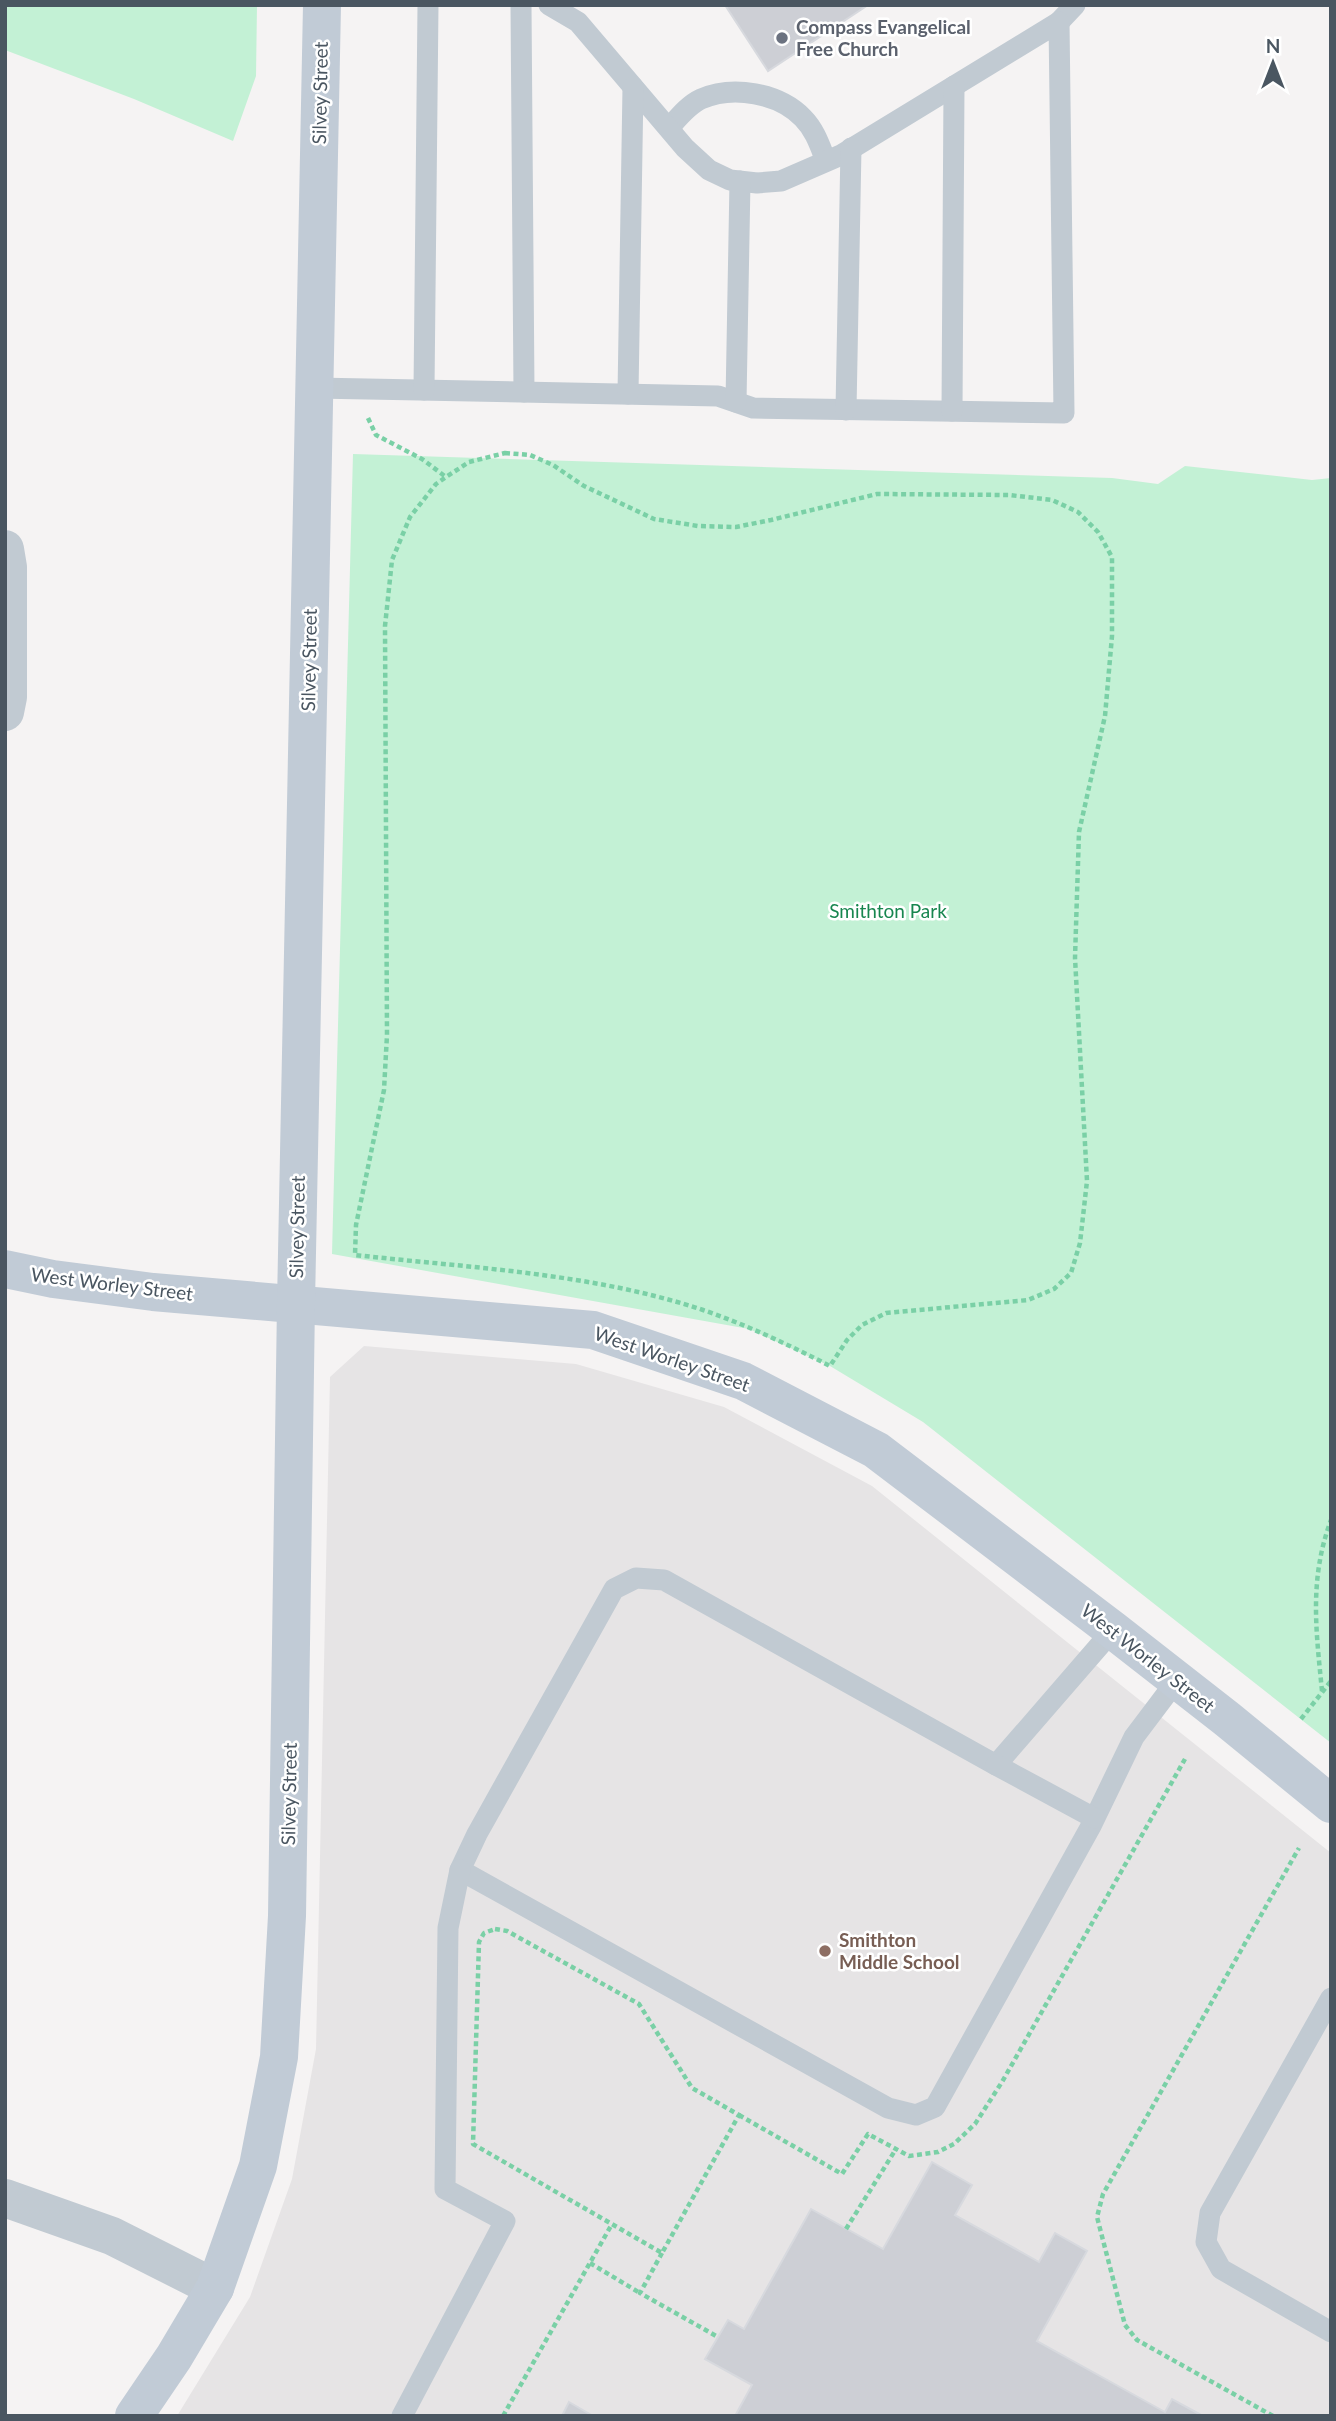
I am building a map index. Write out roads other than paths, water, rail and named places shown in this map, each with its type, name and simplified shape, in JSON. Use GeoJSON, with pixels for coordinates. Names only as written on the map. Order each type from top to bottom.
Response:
{"type":"FeatureCollection","features":[{"type":"Feature","properties":{"kind":"street","name":"Silvey Street"},"geometry":{"type":"LineString","coordinates":[[134,2416],[174,2357],[215,2288],[258,2165],[279,2057],[287,1902],[321,5]]}},
{"type":"Feature","properties":{"kind":"street"},"geometry":{"type":"LineString","coordinates":[[5,549],[8,567],[8,697],[5,712]]}},
{"type":"Feature","properties":{"kind":"street","name":"West Worley Street"},"geometry":{"type":"LineString","coordinates":[[5,1269],[53,1279],[153,1292],[593,1330],[743,1381],[876,1450],[1113,1630],[1331,1804]]}},
{"type":"Feature","properties":{"kind":"street"},"geometry":{"type":"LineString","coordinates":[[5,2198],[112,2236],[215,2288]]}},
{"type":"Feature","properties":{"kind":"lane"},"geometry":{"type":"LineString","coordinates":[[424,390],[428,5]]}},
{"type":"Feature","properties":{"kind":"lane"},"geometry":{"type":"LineString","coordinates":[[522,5],[524,392]]}},
{"type":"Feature","properties":{"kind":"lane"},"geometry":{"type":"LineString","coordinates":[[548,5],[578,22],[685,148],[709,170],[730,180],[757,183],[781,181],[850,148],[1059,22],[1075,5]]}},
{"type":"Feature","properties":{"kind":"lane"},"geometry":{"type":"LineString","coordinates":[[315,388],[718,396],[753,408],[1064,413],[1059,22]]}},
{"type":"Feature","properties":{"kind":"lane"},"geometry":{"type":"LineString","coordinates":[[952,411],[954,86]]}},
{"type":"Feature","properties":{"kind":"lane"},"geometry":{"type":"LineString","coordinates":[[628,394],[633,88]]}},
{"type":"Feature","properties":{"kind":"lane"},"geometry":{"type":"LineString","coordinates":[[669,128],[700,99],[722,93],[766,97],[786,105],[803,118],[814,133],[826,161]]}},
{"type":"Feature","properties":{"kind":"lane"},"geometry":{"type":"LineString","coordinates":[[846,410],[850,148]]}},
{"type":"Feature","properties":{"kind":"lane"},"geometry":{"type":"LineString","coordinates":[[736,402],[740,181]]}},
{"type":"Feature","properties":{"kind":"lane"},"geometry":{"type":"LineString","coordinates":[[402,2416],[505,2221],[444,2189],[448,1928],[460,1870],[477,1834],[614,1589],[636,1578],[664,1580],[1094,1818]]}},
{"type":"Feature","properties":{"kind":"lane"},"geometry":{"type":"LineString","coordinates":[[996,1765],[1113,1630]]}},
{"type":"Feature","properties":{"kind":"lane"},"geometry":{"type":"LineString","coordinates":[[460,1870],[888,2108],[916,2115],[935,2107],[1094,1818],[1134,1737],[1177,1680]]}},
{"type":"Feature","properties":{"kind":"lane"},"geometry":{"type":"LineString","coordinates":[[1331,1998],[1210,2213],[1206,2242],[1221,2269],[1331,2332]]}},
{"type":"Feature","properties":{"kind":"place","name":"Compass Evangelical Free Church"},"geometry":{"type":"Point","coordinates":[782,38]}},
{"type":"Feature","properties":{"kind":"place","name":"Smithton Middle School"},"geometry":{"type":"Point","coordinates":[825,1951]}},
{"type":"Feature","properties":{"kind":"park label","name":"Smithton Park"},"geometry":{"type":"Point","coordinates":[888,911]}}]}
